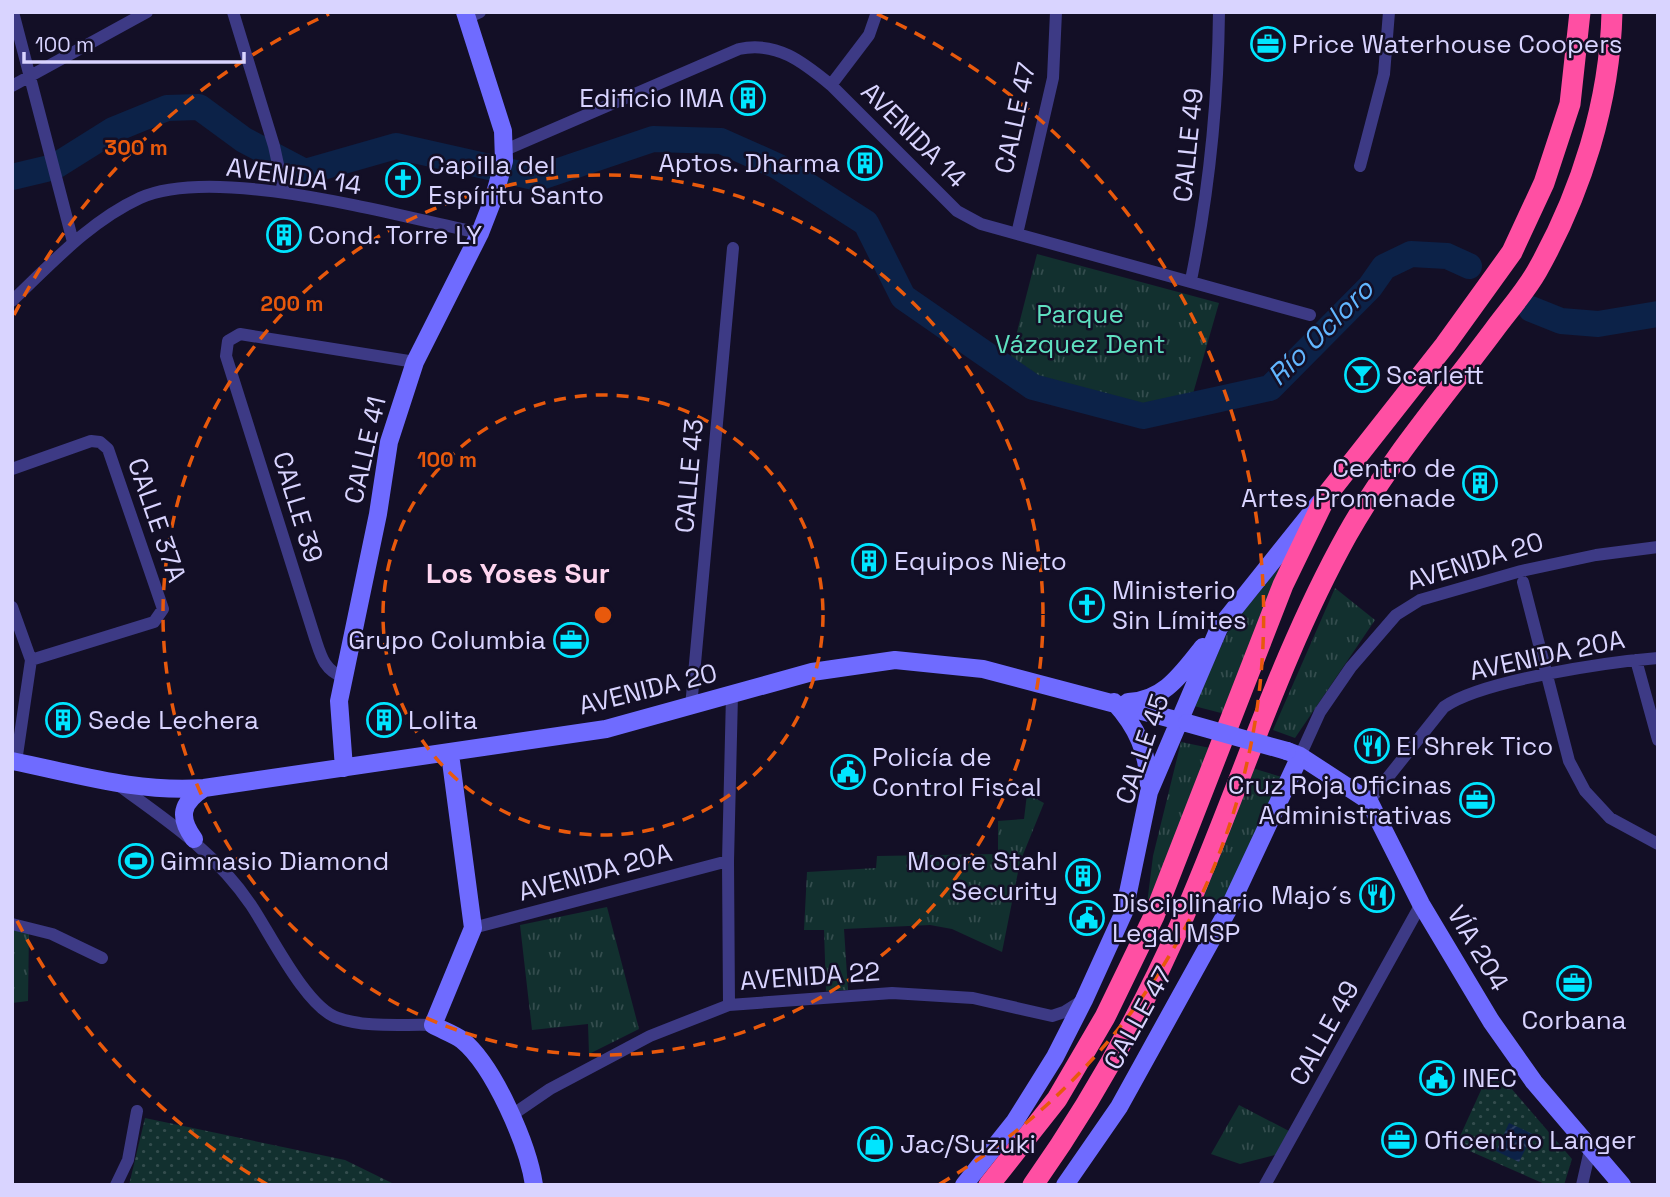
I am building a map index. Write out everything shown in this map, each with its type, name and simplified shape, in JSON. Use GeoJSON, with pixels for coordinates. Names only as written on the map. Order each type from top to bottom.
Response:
{"type":"FeatureCollection","features":[{"type":"Feature","properties":{"kind":"highway"},"geometry":{"type":"LineString","coordinates":[[983,1185],[995,1178],[1057,1099],[1111,1005],[1154,916],[1283,585],[1326,496],[1445,345],[1512,252],[1544,183],[1570,104],[1580,12]]}},
{"type":"Feature","properties":{"kind":"highway"},"geometry":{"type":"LineString","coordinates":[[1033,1185],[1069,1135],[1121,1049],[1180,925],[1295,638],[1348,534],[1393,463],[1536,272],[1580,180],[1600,105],[1612,42],[1612,12]]}},
{"type":"Feature","properties":{"kind":"main road"},"geometry":{"type":"LineString","coordinates":[[470,14],[503,131],[504,156]]}},
{"type":"Feature","properties":{"kind":"main road","name":"CALLE 41"},"geometry":{"type":"LineString","coordinates":[[344,768],[339,701],[378,514],[388,442],[415,362],[480,233],[495,197],[504,156]]}},
{"type":"Feature","properties":{"kind":"main road","name":"CALLE 45"},"geometry":{"type":"LineString","coordinates":[[964,1185],[1015,1121],[1084,1000],[1124,912],[1149,792],[1183,722],[1219,628],[1305,517],[1326,496]]}},
{"type":"Feature","properties":{"kind":"main road"},"geometry":{"type":"LineString","coordinates":[[1114,702],[1154,698],[1171,685],[1219,628]]}},
{"type":"Feature","properties":{"kind":"main road","name":"AVENIDA 20"},"geometry":{"type":"LineString","coordinates":[[14,762],[118,785],[168,790],[204,788],[606,729],[812,672],[895,660],[983,669],[1114,702],[1294,754]]}},
{"type":"Feature","properties":{"kind":"main road"},"geometry":{"type":"LineString","coordinates":[[1114,702],[1141,740],[1148,760],[1149,792]]}},
{"type":"Feature","properties":{"kind":"main road"},"geometry":{"type":"LineString","coordinates":[[450,754],[473,928],[433,1025],[462,1040],[482,1064],[512,1115],[525,1149],[534,1185]]}},
{"type":"Feature","properties":{"kind":"main road","name":"VÍA 204"},"geometry":{"type":"LineString","coordinates":[[1294,754],[1369,801],[1422,904],[1498,1031],[1534,1082],[1622,1185]]}},
{"type":"Feature","properties":{"kind":"main road","name":"CALLE 47"},"geometry":{"type":"LineString","coordinates":[[1065,1185],[1119,1107],[1221,922],[1283,799],[1294,754]]}},
{"type":"Feature","properties":{"kind":"main road"},"geometry":{"type":"LineString","coordinates":[[194,839],[184,825],[184,811],[193,795],[204,788]]}},
{"type":"Feature","properties":{"kind":"street"},"geometry":{"type":"LineString","coordinates":[[13,12],[73,242]]}},
{"type":"Feature","properties":{"kind":"street"},"geometry":{"type":"LineString","coordinates":[[12,86],[147,12]]}},
{"type":"Feature","properties":{"kind":"street"},"geometry":{"type":"LineString","coordinates":[[233,12],[274,146],[284,192]]}},
{"type":"Feature","properties":{"kind":"street"},"geometry":{"type":"LineString","coordinates":[[831,85],[869,35],[877,12]]}},
{"type":"Feature","properties":{"kind":"street","name":"CALLE 47"},"geometry":{"type":"LineString","coordinates":[[1017,234],[1053,78],[1056,12]]}},
{"type":"Feature","properties":{"kind":"street","name":"CALLE 49"},"geometry":{"type":"LineString","coordinates":[[1191,280],[1208,187],[1219,62],[1219,12]]}},
{"type":"Feature","properties":{"kind":"street"},"geometry":{"type":"LineString","coordinates":[[1360,166],[1384,74],[1389,12]]}},
{"type":"Feature","properties":{"kind":"street","name":"AVENIDA 14"},"geometry":{"type":"LineString","coordinates":[[504,156],[747,47],[779,49],[809,67],[831,85],[957,211],[981,224],[1310,315]]}},
{"type":"Feature","properties":{"kind":"street","name":"AVENIDA 14"},"geometry":{"type":"LineString","coordinates":[[12,301],[73,242],[139,199],[166,189],[194,186],[284,192],[480,233]]}},
{"type":"Feature","properties":{"kind":"street","name":"CALLE 43"},"geometry":{"type":"LineString","coordinates":[[691,707],[733,248]]}},
{"type":"Feature","properties":{"kind":"street","name":"CALLE 39"},"geometry":{"type":"LineString","coordinates":[[343,677],[332,673],[325,666],[315,638],[226,356],[228,341],[240,334],[415,362]]}},
{"type":"Feature","properties":{"kind":"street","name":"CALLE 37A"},"geometry":{"type":"LineString","coordinates":[[12,469],[91,441],[100,442],[108,449],[163,609],[154,622],[31,660]]}},
{"type":"Feature","properties":{"kind":"street","name":"AVENIDA 20"},"geometry":{"type":"LineString","coordinates":[[1294,754],[1351,667],[1395,615],[1420,600],[1533,569],[1596,555],[1658,547]]}},
{"type":"Feature","properties":{"kind":"street"},"geometry":{"type":"LineString","coordinates":[[1523,582],[1569,761],[1585,792],[1610,818],[1658,844]]}},
{"type":"Feature","properties":{"kind":"street"},"geometry":{"type":"LineString","coordinates":[[12,607],[31,660],[14,762]]}},
{"type":"Feature","properties":{"kind":"street","name":"AVENIDA 20A"},"geometry":{"type":"LineString","coordinates":[[1369,801],[1444,707],[1458,698],[1475,691],[1548,676],[1658,658]]}},
{"type":"Feature","properties":{"kind":"street"},"geometry":{"type":"LineString","coordinates":[[1636,660],[1658,740]]}},
{"type":"Feature","properties":{"kind":"street"},"geometry":{"type":"LineString","coordinates":[[729,1005],[728,860],[732,695]]}},
{"type":"Feature","properties":{"kind":"street"},"geometry":{"type":"LineString","coordinates":[[118,785],[194,839],[217,860],[250,903],[306,990],[335,1018],[369,1024],[433,1025]]}},
{"type":"Feature","properties":{"kind":"street","name":"AVENIDA 20A"},"geometry":{"type":"LineString","coordinates":[[473,928],[728,860]]}},
{"type":"Feature","properties":{"kind":"street","name":"CALLE 49"},"geometry":{"type":"LineString","coordinates":[[1265,1185],[1422,904]]}},
{"type":"Feature","properties":{"kind":"street"},"geometry":{"type":"LineString","coordinates":[[12,924],[52,933],[102,958]]}},
{"type":"Feature","properties":{"kind":"street","name":"AVENIDA 22"},"geometry":{"type":"LineString","coordinates":[[512,1115],[550,1088],[650,1037],[729,1005],[892,993],[973,998],[1052,1016]]}},
{"type":"Feature","properties":{"kind":"street"},"geometry":{"type":"LineString","coordinates":[[1066,1035],[1052,1016],[1084,1000]]}},
{"type":"Feature","properties":{"kind":"street"},"geometry":{"type":"LineString","coordinates":[[116,1185],[128,1160],[137,1111]]}},
{"type":"Feature","properties":{"kind":"street"},"geometry":{"type":"LineString","coordinates":[[1582,1185],[1590,1150]]}},
{"type":"Feature","properties":{"kind":"green space","name":"Parque Vázquez Dent"},"geometry":{"type":"Polygon","coordinates":[[[1037,254],[1219,303],[1192,397],[1143,407],[1038,381],[1010,359],[1037,254]]]}},
{"type":"Feature","properties":{"kind":"green space"},"geometry":{"type":"Polygon","coordinates":[[[1284,562],[1225,714],[1194,706],[1229,629],[1284,562]]]}},
{"type":"Feature","properties":{"kind":"green space"},"geometry":{"type":"Polygon","coordinates":[[[1335,588],[1375,620],[1295,738],[1273,730],[1335,588]]]}},
{"type":"Feature","properties":{"kind":"green space"},"geometry":{"type":"Polygon","coordinates":[[[1181,742],[1215,749],[1147,904],[1153,856],[1181,742]]]}},
{"type":"Feature","properties":{"kind":"green space"},"geometry":{"type":"Polygon","coordinates":[[[1252,768],[1285,778],[1222,905],[1203,897],[1252,768]]]}},
{"type":"Feature","properties":{"kind":"green space"},"geometry":{"type":"Polygon","coordinates":[[[1027,794],[1044,803],[1020,862],[1002,952],[952,929],[930,925],[844,929],[848,990],[826,991],[824,930],[804,930],[807,872],[876,868],[877,856],[998,854],[998,821],[1024,819],[1027,794]]]}},
{"type":"Feature","properties":{"kind":"green space"},"geometry":{"type":"Polygon","coordinates":[[[607,907],[639,1029],[589,1054],[588,1024],[532,1030],[520,925],[607,907]]]}},
{"type":"Feature","properties":{"kind":"green space"},"geometry":{"type":"Polygon","coordinates":[[[12,930],[29,931],[28,1001],[12,1003],[12,930]]]}},
{"type":"Feature","properties":{"kind":"green space"},"geometry":{"type":"Polygon","coordinates":[[[1492,1066],[1572,1159],[1564,1185],[1547,1185],[1456,1145],[1492,1066]]]}},
{"type":"Feature","properties":{"kind":"green space"},"geometry":{"type":"Polygon","coordinates":[[[1239,1105],[1289,1131],[1275,1155],[1240,1164],[1211,1154],[1239,1105]]]}},
{"type":"Feature","properties":{"kind":"green space"},"geometry":{"type":"Polygon","coordinates":[[[145,1118],[345,1160],[396,1185],[129,1185],[145,1118]]]}},
{"type":"Feature","properties":{"kind":"water"},"geometry":{"type":"Polygon","coordinates":[[[1509,1123],[1533,1134],[1519,1162],[1496,1151],[1509,1123]]]}},
{"type":"Feature","properties":{"kind":"waterway","name":"Río Ocloro"},"geometry":{"type":"LineString","coordinates":[[12,177],[54,167],[113,130],[167,108],[199,107],[244,140],[305,172],[396,146],[538,178],[653,139],[721,141],[777,166],[866,223],[903,297],[1033,387],[1143,416],[1270,388],[1370,287],[1384,267],[1411,254],[1447,256],[1469,266]]}},
{"type":"Feature","properties":{"kind":"waterway","name":"Río Ocloro"},"geometry":{"type":"LineString","coordinates":[[1531,309],[1561,321],[1598,324],[1658,314]]}},
{"type":"Feature","properties":{"kind":"place","name":"Price Waterhouse Coopers"},"geometry":{"type":"Point","coordinates":[1268,44]}},
{"type":"Feature","properties":{"kind":"place","name":"Edificio IMA"},"geometry":{"type":"Point","coordinates":[748,98]}},
{"type":"Feature","properties":{"kind":"place","name":"Aptos. Dharma"},"geometry":{"type":"Point","coordinates":[865,163]}},
{"type":"Feature","properties":{"kind":"place","name":"Capilla del Espíritu Santo"},"geometry":{"type":"Point","coordinates":[403,180]}},
{"type":"Feature","properties":{"kind":"place","name":"Cond. Torre LY"},"geometry":{"type":"Point","coordinates":[284,235]}},
{"type":"Feature","properties":{"kind":"place","name":"Scarlett"},"geometry":{"type":"Point","coordinates":[1362,375]}},
{"type":"Feature","properties":{"kind":"place","name":"Centro de Artes Promenade"},"geometry":{"type":"Point","coordinates":[1480,483]}},
{"type":"Feature","properties":{"kind":"place","name":"Equipos Nieto"},"geometry":{"type":"Point","coordinates":[869,561]}},
{"type":"Feature","properties":{"kind":"place","name":"Ministerio Sin Límites"},"geometry":{"type":"Point","coordinates":[1087,605]}},
{"type":"Feature","properties":{"kind":"place","name":"Grupo Columbia"},"geometry":{"type":"Point","coordinates":[571,640]}},
{"type":"Feature","properties":{"kind":"place","name":"Sede Lechera"},"geometry":{"type":"Point","coordinates":[63,720]}},
{"type":"Feature","properties":{"kind":"place","name":"Lolita"},"geometry":{"type":"Point","coordinates":[384,720]}},
{"type":"Feature","properties":{"kind":"place","name":"El Shrek Tico"},"geometry":{"type":"Point","coordinates":[1372,746]}},
{"type":"Feature","properties":{"kind":"place","name":"Policía de Control Fiscal"},"geometry":{"type":"Point","coordinates":[848,772]}},
{"type":"Feature","properties":{"kind":"place","name":"Cruz Roja Oficinas Administrativas"},"geometry":{"type":"Point","coordinates":[1477,800]}},
{"type":"Feature","properties":{"kind":"place","name":"Gimnasio Diamond"},"geometry":{"type":"Point","coordinates":[136,861]}},
{"type":"Feature","properties":{"kind":"place","name":"Moore Stahl Security"},"geometry":{"type":"Point","coordinates":[1083,876]}},
{"type":"Feature","properties":{"kind":"place","name":"Majo´s"},"geometry":{"type":"Point","coordinates":[1377,895]}},
{"type":"Feature","properties":{"kind":"place","name":"Disciplinario Legal MSP"},"geometry":{"type":"Point","coordinates":[1087,918]}},
{"type":"Feature","properties":{"kind":"place","name":"Corbana"},"geometry":{"type":"Point","coordinates":[1574,983]}},
{"type":"Feature","properties":{"kind":"place","name":"INEC"},"geometry":{"type":"Point","coordinates":[1437,1078]}},
{"type":"Feature","properties":{"kind":"place","name":"Oficentro Langer"},"geometry":{"type":"Point","coordinates":[1399,1140]}},
{"type":"Feature","properties":{"kind":"place","name":"Jac/Suzuki"},"geometry":{"type":"Point","coordinates":[875,1144]}},
{"type":"Feature","properties":{"kind":"district","name":"Los Yoses Sur"},"geometry":{"type":"Point","coordinates":[518,573]}}]}
